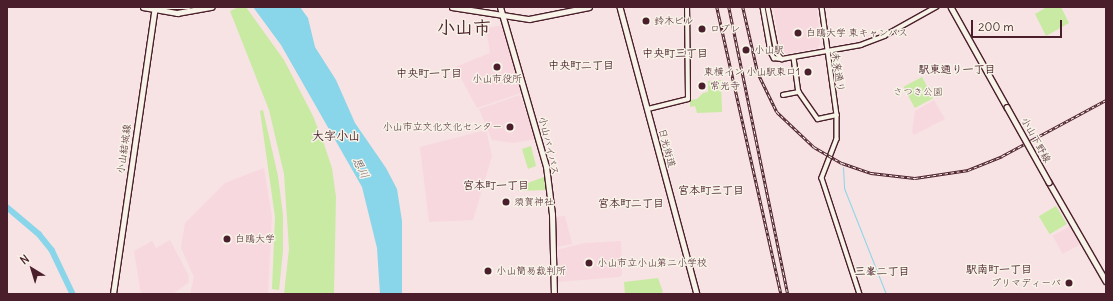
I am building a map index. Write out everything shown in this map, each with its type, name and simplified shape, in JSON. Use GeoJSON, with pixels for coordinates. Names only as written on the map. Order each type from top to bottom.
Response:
{"type":"FeatureCollection","features":[{"type":"Feature","properties":{"kind":"highway","name":"小山バイパス"},"geometry":{"type":"LineString","coordinates":[[500,7],[504,16],[546,166],[552,214],[554,294]]}},
{"type":"Feature","properties":{"kind":"main road"},"geometry":{"type":"LineString","coordinates":[[143,7],[177,13],[211,7]]}},
{"type":"Feature","properties":{"kind":"main road"},"geometry":{"type":"LineString","coordinates":[[159,7],[189,7]]}},
{"type":"Feature","properties":{"kind":"main road"},"geometry":{"type":"LineString","coordinates":[[452,7],[504,16],[536,19],[589,7]]}},
{"type":"Feature","properties":{"kind":"main road","name":"日光街道"},"geometry":{"type":"LineString","coordinates":[[620,7],[697,294]]}},
{"type":"Feature","properties":{"kind":"main road","name":"小山下野線"},"geometry":{"type":"LineString","coordinates":[[951,7],[1106,281]]}},
{"type":"Feature","properties":{"kind":"main road","name":"小山結城線"},"geometry":{"type":"LineString","coordinates":[[113,294],[154,9]]}},
{"type":"Feature","properties":{"kind":"street"},"geometry":{"type":"LineString","coordinates":[[648,109],[688,99],[686,7]]}},
{"type":"Feature","properties":{"kind":"street"},"geometry":{"type":"LineString","coordinates":[[763,7],[771,52],[774,58],[782,59],[828,52],[871,42],[936,7]]}},
{"type":"Feature","properties":{"kind":"street"},"geometry":{"type":"LineString","coordinates":[[768,7],[776,51],[782,59]]}},
{"type":"Feature","properties":{"kind":"street","name":"未来通り"},"geometry":{"type":"LineString","coordinates":[[822,7],[837,115],[837,140],[822,178],[860,294]]}},
{"type":"Feature","properties":{"kind":"street"},"geometry":{"type":"LineString","coordinates":[[794,58],[799,92],[818,119],[837,115]]}},
{"type":"Feature","properties":{"kind":"street"},"geometry":{"type":"LineString","coordinates":[[783,95],[799,92]]}},
{"type":"Feature","properties":{"kind":"shaded area","name":"白鴎大学 東キャンパス"},"geometry":{"type":"Polygon","coordinates":[[[773,7],[817,7],[820,44],[817,48],[785,54],[781,51],[773,7]]]}},
{"type":"Feature","properties":{"kind":"shaded area"},"geometry":{"type":"Polygon","coordinates":[[[503,25],[521,93],[477,108],[455,67],[490,53],[486,28],[503,25]]]}},
{"type":"Feature","properties":{"kind":"shaded area"},"geometry":{"type":"Polygon","coordinates":[[[520,95],[536,139],[513,143],[492,140],[479,109],[520,95]]]}},
{"type":"Feature","properties":{"kind":"shaded area"},"geometry":{"type":"Polygon","coordinates":[[[934,100],[945,119],[914,135],[912,132],[915,111],[934,100]]]}},
{"type":"Feature","properties":{"kind":"shaded area"},"geometry":{"type":"Polygon","coordinates":[[[486,130],[492,156],[473,220],[429,222],[420,147],[486,130]]]}},
{"type":"Feature","properties":{"kind":"shaded area","name":"白鴎大学"},"geometry":{"type":"Polygon","coordinates":[[[264,168],[272,217],[268,294],[190,294],[194,277],[181,248],[185,223],[225,183],[264,168]]]}},
{"type":"Feature","properties":{"kind":"shaded area"},"geometry":{"type":"Polygon","coordinates":[[[565,216],[572,244],[556,247],[555,217],[565,216]]]}},
{"type":"Feature","properties":{"kind":"shaded area"},"geometry":{"type":"Polygon","coordinates":[[[1070,226],[1080,244],[1063,254],[1053,236],[1070,226]]]}},
{"type":"Feature","properties":{"kind":"shaded area"},"geometry":{"type":"Polygon","coordinates":[[[170,240],[188,274],[189,282],[173,294],[141,294],[134,251],[152,241],[156,248],[170,240]]]}},
{"type":"Feature","properties":{"kind":"shaded area","name":"小山市立小山第二小学校"},"geometry":{"type":"Polygon","coordinates":[[[621,241],[622,275],[619,277],[557,282],[556,250],[585,243],[621,241]]]}},
{"type":"Feature","properties":{"kind":"green space"},"geometry":{"type":"Polygon","coordinates":[[[239,7],[246,7],[284,60],[313,116],[332,168],[336,197],[334,294],[284,294],[289,249],[284,174],[269,110],[230,11],[239,7]]]}},
{"type":"Feature","properties":{"kind":"green space"},"geometry":{"type":"Polygon","coordinates":[[[1047,7],[1061,7],[1069,23],[1046,36],[1035,14],[1047,7]]]}},
{"type":"Feature","properties":{"kind":"green space","name":"さつき公園"},"geometry":{"type":"Polygon","coordinates":[[[922,77],[933,98],[915,108],[903,87],[922,77]]]}},
{"type":"Feature","properties":{"kind":"green space"},"geometry":{"type":"Polygon","coordinates":[[[721,80],[722,112],[697,113],[695,106],[690,107],[690,100],[697,99],[703,93],[708,92],[708,81],[721,80]]]}},
{"type":"Feature","properties":{"kind":"green space"},"geometry":{"type":"Polygon","coordinates":[[[263,110],[278,176],[283,215],[283,251],[279,290],[272,289],[275,217],[260,111],[263,110]]]}},
{"type":"Feature","properties":{"kind":"green space"},"geometry":{"type":"Polygon","coordinates":[[[531,146],[536,166],[528,169],[522,149],[531,146]]]}},
{"type":"Feature","properties":{"kind":"green space"},"geometry":{"type":"Polygon","coordinates":[[[544,177],[546,190],[518,191],[522,185],[544,177]]]}},
{"type":"Feature","properties":{"kind":"green space"},"geometry":{"type":"Polygon","coordinates":[[[1056,206],[1067,224],[1050,234],[1039,216],[1056,206]]]}},
{"type":"Feature","properties":{"kind":"green space"},"geometry":{"type":"Polygon","coordinates":[[[658,278],[663,292],[659,294],[625,294],[624,282],[658,278]]]}},
{"type":"Feature","properties":{"kind":"water","name":"思川"},"geometry":{"type":"Polygon","coordinates":[[[253,7],[300,7],[308,18],[315,47],[336,80],[355,123],[386,168],[397,189],[402,221],[402,294],[380,294],[377,248],[362,187],[281,45],[253,7]]]}},
{"type":"Feature","properties":{"kind":"waterway"},"geometry":{"type":"LineString","coordinates":[[843,167],[844,188],[886,294]]}},
{"type":"Feature","properties":{"kind":"waterway"},"geometry":{"type":"LineString","coordinates":[[7,207],[39,234],[52,250],[73,294]]}},
{"type":"Feature","properties":{"kind":"railway"},"geometry":{"type":"LineString","coordinates":[[717,7],[781,294]]}},
{"type":"Feature","properties":{"kind":"railway"},"geometry":{"type":"LineString","coordinates":[[729,7],[788,294]]}},
{"type":"Feature","properties":{"kind":"railway"},"geometry":{"type":"LineString","coordinates":[[743,7],[758,73],[777,112],[814,147],[842,163],[871,173],[915,178],[968,170],[1002,156],[1106,100]]}},
{"type":"Feature","properties":{"kind":"place","name":"鈴木ビル"},"geometry":{"type":"Point","coordinates":[646,21]}},
{"type":"Feature","properties":{"kind":"place","name":"ロブレ"},"geometry":{"type":"Point","coordinates":[702,29]}},
{"type":"Feature","properties":{"kind":"place","name":"白鴎大学 東キャンパス"},"geometry":{"type":"Point","coordinates":[798,33]}},
{"type":"Feature","properties":{"kind":"place","name":"小山駅"},"geometry":{"type":"Point","coordinates":[746,50]}},
{"type":"Feature","properties":{"kind":"place","name":"小山市役所"},"geometry":{"type":"Point","coordinates":[497,67]}},
{"type":"Feature","properties":{"kind":"place","name":"東横イン 小山駅東口1"},"geometry":{"type":"Point","coordinates":[808,72]}},
{"type":"Feature","properties":{"kind":"place","name":"常光寺"},"geometry":{"type":"Point","coordinates":[702,86]}},
{"type":"Feature","properties":{"kind":"place","name":"小山市立文化文化センター"},"geometry":{"type":"Point","coordinates":[510,127]}},
{"type":"Feature","properties":{"kind":"place","name":"須賀神社"},"geometry":{"type":"Point","coordinates":[506,202]}},
{"type":"Feature","properties":{"kind":"place","name":"白鴎大学"},"geometry":{"type":"Point","coordinates":[227,239]}},
{"type":"Feature","properties":{"kind":"place","name":"小山市立小山第二小学校"},"geometry":{"type":"Point","coordinates":[589,263]}},
{"type":"Feature","properties":{"kind":"place","name":"小山簡易裁判所"},"geometry":{"type":"Point","coordinates":[488,271]}},
{"type":"Feature","properties":{"kind":"place","name":"プリマディーバ"},"geometry":{"type":"Point","coordinates":[1069,283]}},
{"type":"Feature","properties":{"kind":"district","name":"小山市"},"geometry":{"type":"Point","coordinates":[464,28]}},
{"type":"Feature","properties":{"kind":"district","name":"中央町三丁目"},"geometry":{"type":"Point","coordinates":[675,53]}},
{"type":"Feature","properties":{"kind":"district","name":"中央町二丁目"},"geometry":{"type":"Point","coordinates":[581,65]}},
{"type":"Feature","properties":{"kind":"district","name":"駅東通り一丁目"},"geometry":{"type":"Point","coordinates":[957,69]}},
{"type":"Feature","properties":{"kind":"district","name":"中央町一丁目"},"geometry":{"type":"Point","coordinates":[429,73]}},
{"type":"Feature","properties":{"kind":"district","name":"大字小山"},"geometry":{"type":"Point","coordinates":[336,136]}},
{"type":"Feature","properties":{"kind":"district","name":"宮本町一丁目"},"geometry":{"type":"Point","coordinates":[496,185]}},
{"type":"Feature","properties":{"kind":"district","name":"宮本町三丁目"},"geometry":{"type":"Point","coordinates":[711,190]}},
{"type":"Feature","properties":{"kind":"district","name":"宮本町二丁目"},"geometry":{"type":"Point","coordinates":[631,203]}},
{"type":"Feature","properties":{"kind":"district","name":"駅南町一丁目"},"geometry":{"type":"Point","coordinates":[999,269]}},
{"type":"Feature","properties":{"kind":"district","name":"三峯二丁目"},"geometry":{"type":"Point","coordinates":[882,271]}}]}
